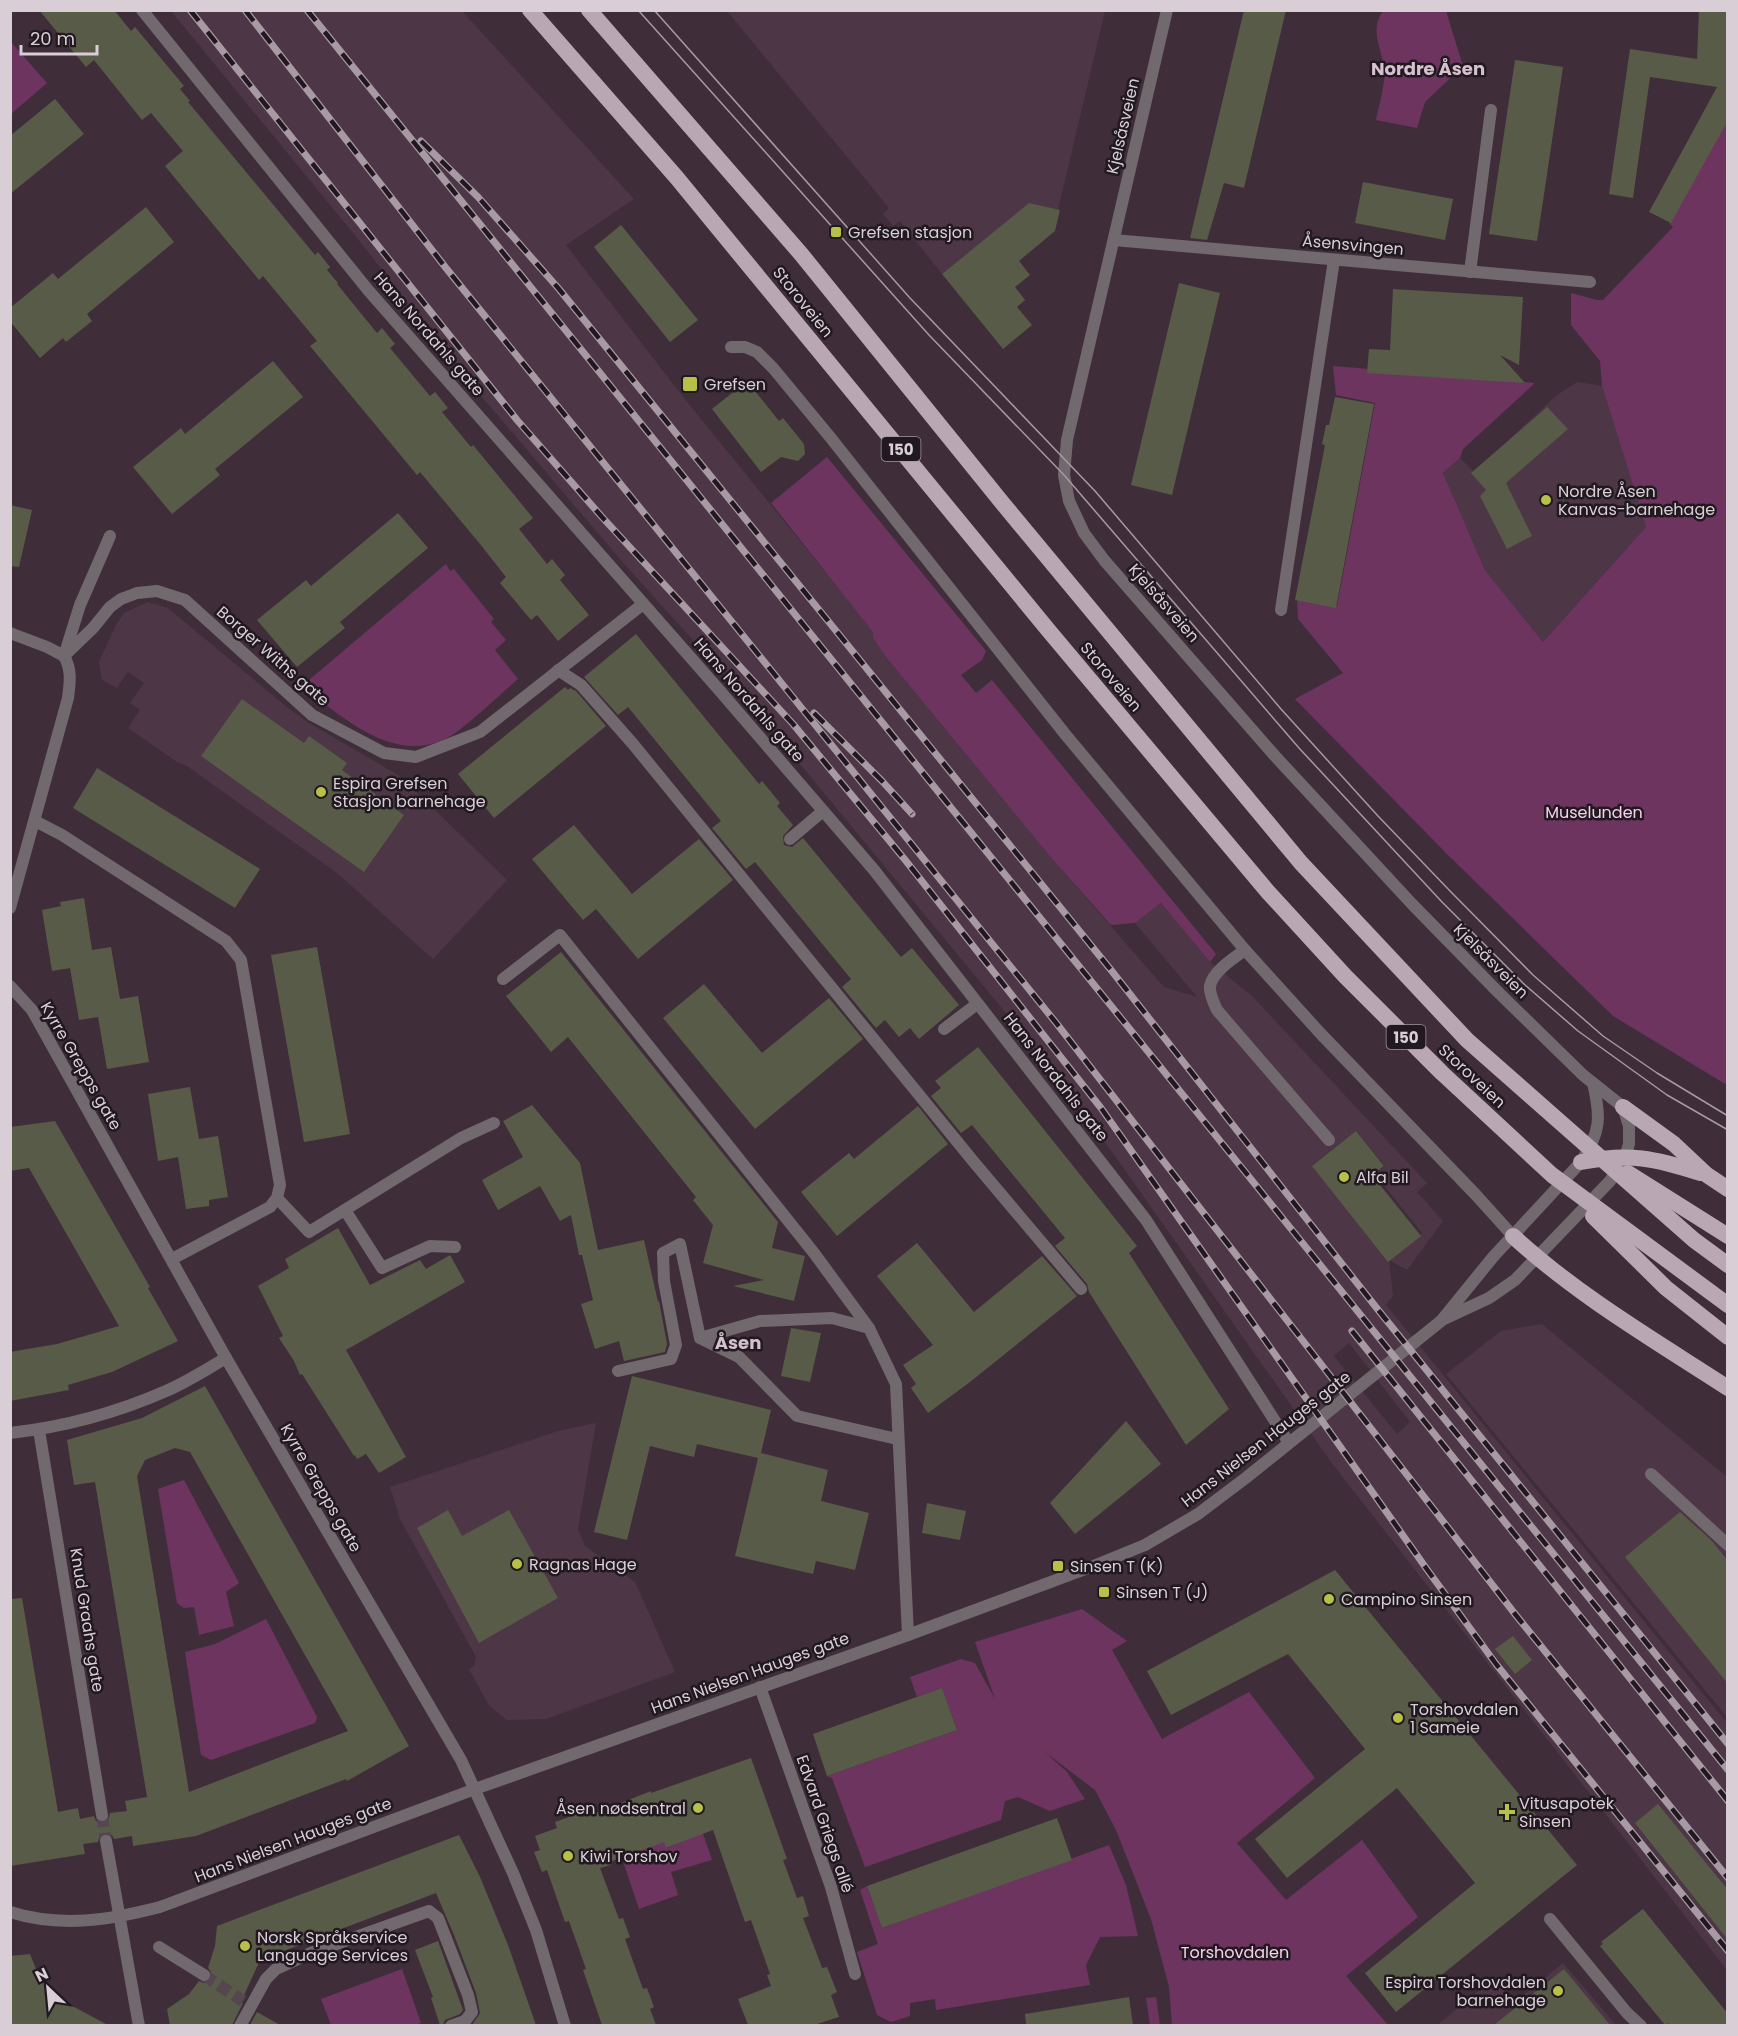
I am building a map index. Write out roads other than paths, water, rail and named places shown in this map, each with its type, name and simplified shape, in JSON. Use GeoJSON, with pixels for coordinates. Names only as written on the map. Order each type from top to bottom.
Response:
{"type":"FeatureCollection","features":[{"type":"Feature","properties":{"kind":"highway","name":"Storoveien"},"geometry":{"type":"LineString","coordinates":[[530,10],[700,206],[1049,631],[1268,892],[1345,976],[1442,1073],[1552,1175],[1728,1305]]}},
{"type":"Feature","properties":{"kind":"highway","name":"Storoveien"},"geometry":{"type":"LineString","coordinates":[[589,10],[801,254],[1301,863],[1467,1040],[1583,1153],[1728,1265]]}},
{"type":"Feature","properties":{"kind":"highway"},"geometry":{"type":"LineString","coordinates":[[1623,1107],[1674,1144],[1707,1175],[1728,1189]]}},
{"type":"Feature","properties":{"kind":"highway"},"geometry":{"type":"LineString","coordinates":[[1583,1153],[1606,1157],[1644,1157],[1666,1161],[1707,1175]]}},
{"type":"Feature","properties":{"kind":"highway","name":"150"},"geometry":{"type":"LineString","coordinates":[[1583,1153],[1728,1236]]}},
{"type":"Feature","properties":{"kind":"highway","name":"150"},"geometry":{"type":"LineString","coordinates":[[1552,1175],[1666,1288],[1728,1337]]}},
{"type":"Feature","properties":{"kind":"highway"},"geometry":{"type":"LineString","coordinates":[[1513,1236],[1537,1259],[1635,1328],[1728,1388]]}},
{"type":"Feature","properties":{"kind":"street","name":"Hans Nordahls gate"},"geometry":{"type":"LineString","coordinates":[[142,10],[368,290],[874,870],[1146,1220],[1289,1443]]}},
{"type":"Feature","properties":{"kind":"street","name":"Kjelsåsveien"},"geometry":{"type":"LineString","coordinates":[[1167,10],[1067,440],[1064,482],[1075,518],[1104,560],[1283,764],[1412,904],[1498,992],[1593,1083]]}},
{"type":"Feature","properties":{"kind":"street"},"geometry":{"type":"LineString","coordinates":[[1470,272],[1491,110]]}},
{"type":"Feature","properties":{"kind":"street","name":"Åsensvingen"},"geometry":{"type":"LineString","coordinates":[[1114,240],[1590,282]]}},
{"type":"Feature","properties":{"kind":"street"},"geometry":{"type":"LineString","coordinates":[[1281,610],[1334,260]]}},
{"type":"Feature","properties":{"kind":"street"},"geometry":{"type":"LineString","coordinates":[[731,347],[745,346],[757,352],[773,368],[1043,706],[1245,950],[1321,1034],[1513,1236]]}},
{"type":"Feature","properties":{"kind":"street"},"geometry":{"type":"LineString","coordinates":[[64,656],[80,605],[110,536]]}},
{"type":"Feature","properties":{"kind":"street","name":"Borger Withs gate"},"geometry":{"type":"LineString","coordinates":[[64,656],[93,628],[110,607],[121,599],[137,593],[157,591],[185,600],[312,715],[384,753],[416,758],[480,732],[643,604]]}},
{"type":"Feature","properties":{"kind":"street"},"geometry":{"type":"LineString","coordinates":[[10,633],[47,646],[64,656],[69,664],[71,676],[68,698],[10,908]]}},
{"type":"Feature","properties":{"kind":"street"},"geometry":{"type":"LineString","coordinates":[[558,670],[581,685],[633,744],[973,1161],[1081,1289]]}},
{"type":"Feature","properties":{"kind":"street"},"geometry":{"type":"LineString","coordinates":[[790,839],[823,811]]}},
{"type":"Feature","properties":{"kind":"street"},"geometry":{"type":"LineString","coordinates":[[34,821],[62,835],[226,941],[241,960],[280,1185],[270,1207],[172,1259]]}},
{"type":"Feature","properties":{"kind":"street"},"geometry":{"type":"LineString","coordinates":[[504,979],[560,935],[814,1253],[869,1328],[896,1384],[908,1635]]}},
{"type":"Feature","properties":{"kind":"street"},"geometry":{"type":"LineString","coordinates":[[1245,950],[1216,975],[1210,987],[1212,1000],[1217,1010],[1329,1140]]}},
{"type":"Feature","properties":{"kind":"street","name":"Kyrre Grepps gate"},"geometry":{"type":"LineString","coordinates":[[10,986],[32,1010],[226,1358],[461,1760],[536,1930],[565,2025]]}},
{"type":"Feature","properties":{"kind":"street"},"geometry":{"type":"LineString","coordinates":[[944,1029],[977,1004]]}},
{"type":"Feature","properties":{"kind":"street"},"geometry":{"type":"LineString","coordinates":[[1593,1083],[1623,1107]]}},
{"type":"Feature","properties":{"kind":"street","name":"Hans Nielsen Hauges gate"},"geometry":{"type":"LineString","coordinates":[[10,1912],[47,1920],[73,1922],[121,1917],[160,1907],[475,1789],[908,1635],[1145,1545],[1198,1514],[1441,1321],[1595,1139],[1599,1126],[1598,1103],[1593,1083]]}},
{"type":"Feature","properties":{"kind":"street","name":"Hans Nielsen Hauges gate"},"geometry":{"type":"LineString","coordinates":[[1441,1321],[1503,1289],[1537,1259],[1610,1181],[1625,1156],[1630,1133],[1628,1118],[1623,1107]]}},
{"type":"Feature","properties":{"kind":"street"},"geometry":{"type":"LineString","coordinates":[[276,1198],[309,1232],[461,1138],[494,1123]]}},
{"type":"Feature","properties":{"kind":"street"},"geometry":{"type":"LineString","coordinates":[[345,1210],[382,1268],[429,1246],[456,1247]]}},
{"type":"Feature","properties":{"kind":"street"},"geometry":{"type":"LineString","coordinates":[[618,1371],[671,1359],[676,1345],[664,1281],[663,1253],[680,1244],[700,1338]]}},
{"type":"Feature","properties":{"kind":"street"},"geometry":{"type":"LineString","coordinates":[[700,1338],[760,1321],[832,1318],[869,1328]]}},
{"type":"Feature","properties":{"kind":"street"},"geometry":{"type":"LineString","coordinates":[[700,1338],[739,1357],[797,1416],[897,1439]]}},
{"type":"Feature","properties":{"kind":"street"},"geometry":{"type":"LineString","coordinates":[[10,1433],[39,1430],[104,1415],[167,1391],[226,1358]]}},
{"type":"Feature","properties":{"kind":"street","name":"Knud Graahs gate"},"geometry":{"type":"LineString","coordinates":[[39,1430],[102,1815]]}},
{"type":"Feature","properties":{"kind":"street"},"geometry":{"type":"LineString","coordinates":[[1651,1474],[1728,1545]]}},
{"type":"Feature","properties":{"kind":"street","name":"Edvard Griegs allé"},"geometry":{"type":"LineString","coordinates":[[760,1687],[831,1887],[855,1974]]}},
{"type":"Feature","properties":{"kind":"street"},"geometry":{"type":"LineString","coordinates":[[106,1840],[139,2025]]}},
{"type":"Feature","properties":{"kind":"street"},"geometry":{"type":"LineString","coordinates":[[240,2025],[247,2003],[276,1969],[311,1953],[429,1911],[438,1918],[468,1995],[472,2012],[465,2022],[451,2025]]}},
{"type":"Feature","properties":{"kind":"street"},"geometry":{"type":"LineString","coordinates":[[1550,1919],[1627,2013],[1641,2025]]}},
{"type":"Feature","properties":{"kind":"street"},"geometry":{"type":"LineString","coordinates":[[159,1947],[204,1975]]}},
{"type":"Feature","properties":{"kind":"tunnel"},"geometry":{"type":"LineString","coordinates":[[102,1815],[106,1841]]}},
{"type":"Feature","properties":{"kind":"tunnel"},"geometry":{"type":"LineString","coordinates":[[204,1975],[243,2001]]}},
{"type":"Feature","properties":{"kind":"tram line"},"geometry":{"type":"LineString","coordinates":[[638,10],[929,335],[1064,475],[1299,748],[1442,902],[1524,984],[1578,1031],[1667,1095],[1728,1130]]}},
{"type":"Feature","properties":{"kind":"tram line"},"geometry":{"type":"LineString","coordinates":[[654,10],[910,298],[1095,491],[1281,709],[1451,892],[1533,975],[1603,1036],[1657,1073],[1728,1116]]}},
{"type":"Feature","properties":{"kind":"railway"},"geometry":{"type":"LineString","coordinates":[[190,10],[517,420],[602,517],[793,724],[906,861],[1101,1108],[1496,1664],[1728,1951]]}},
{"type":"Feature","properties":{"kind":"railway"},"geometry":{"type":"LineString","coordinates":[[245,10],[446,268],[1057,1024],[1515,1614],[1728,1878]]}},
{"type":"Feature","properties":{"kind":"railway"},"geometry":{"type":"LineString","coordinates":[[307,10],[1728,1770]]}},
{"type":"Feature","properties":{"kind":"railway"},"geometry":{"type":"LineString","coordinates":[[421,141],[478,197],[559,289],[1111,970],[1379,1311],[1728,1744]]}},
{"type":"Feature","properties":{"kind":"railway"},"geometry":{"type":"LineString","coordinates":[[814,713],[912,814]]}},
{"type":"Feature","properties":{"kind":"railway"},"geometry":{"type":"LineString","coordinates":[[1352,1331],[1728,1801]]}},
{"type":"Feature","properties":{"kind":"place","name":"Grefsen stasjon"},"geometry":{"type":"Point","coordinates":[836,232]}},
{"type":"Feature","properties":{"kind":"place","name":"Grefsen"},"geometry":{"type":"Point","coordinates":[690,384]}},
{"type":"Feature","properties":{"kind":"place","name":"Nordre Åsen Kanvas-barnehage"},"geometry":{"type":"Point","coordinates":[1546,500]}},
{"type":"Feature","properties":{"kind":"place","name":"Espira Grefsen Stasjon barnehage"},"geometry":{"type":"Point","coordinates":[321,792]}},
{"type":"Feature","properties":{"kind":"place","name":"Alfa Bil"},"geometry":{"type":"Point","coordinates":[1344,1177]}},
{"type":"Feature","properties":{"kind":"place","name":"Ragnas Hage"},"geometry":{"type":"Point","coordinates":[517,1564]}},
{"type":"Feature","properties":{"kind":"place","name":"Sinsen T (K)"},"geometry":{"type":"Point","coordinates":[1058,1566]}},
{"type":"Feature","properties":{"kind":"place","name":"Sinsen T (J)"},"geometry":{"type":"Point","coordinates":[1104,1592]}},
{"type":"Feature","properties":{"kind":"place","name":"Campino Sinsen"},"geometry":{"type":"Point","coordinates":[1329,1599]}},
{"type":"Feature","properties":{"kind":"place","name":"Torshovdalen 1 Sameie"},"geometry":{"type":"Point","coordinates":[1398,1718]}},
{"type":"Feature","properties":{"kind":"place","name":"Åsen nødsentral"},"geometry":{"type":"Point","coordinates":[698,1808]}},
{"type":"Feature","properties":{"kind":"place","name":"Vitusapotek Sinsen"},"geometry":{"type":"Point","coordinates":[1507,1812]}},
{"type":"Feature","properties":{"kind":"place","name":"Kiwi Torshov"},"geometry":{"type":"Point","coordinates":[568,1856]}},
{"type":"Feature","properties":{"kind":"place","name":"Norsk Språkservice Language Services"},"geometry":{"type":"Point","coordinates":[245,1946]}},
{"type":"Feature","properties":{"kind":"place","name":"Espira Torshovdalen barnehage"},"geometry":{"type":"Point","coordinates":[1558,1991]}},
{"type":"Feature","properties":{"kind":"district","name":"Nordre Åsen"},"geometry":{"type":"Point","coordinates":[1428,68]}},
{"type":"Feature","properties":{"kind":"district","name":"Åsen"},"geometry":{"type":"Point","coordinates":[738,1342]}},
{"type":"Feature","properties":{"kind":"park label","name":"Muselunden"},"geometry":{"type":"Point","coordinates":[1594,812]}},
{"type":"Feature","properties":{"kind":"park label","name":"Torshovdalen"},"geometry":{"type":"Point","coordinates":[1235,1952]}}]}
